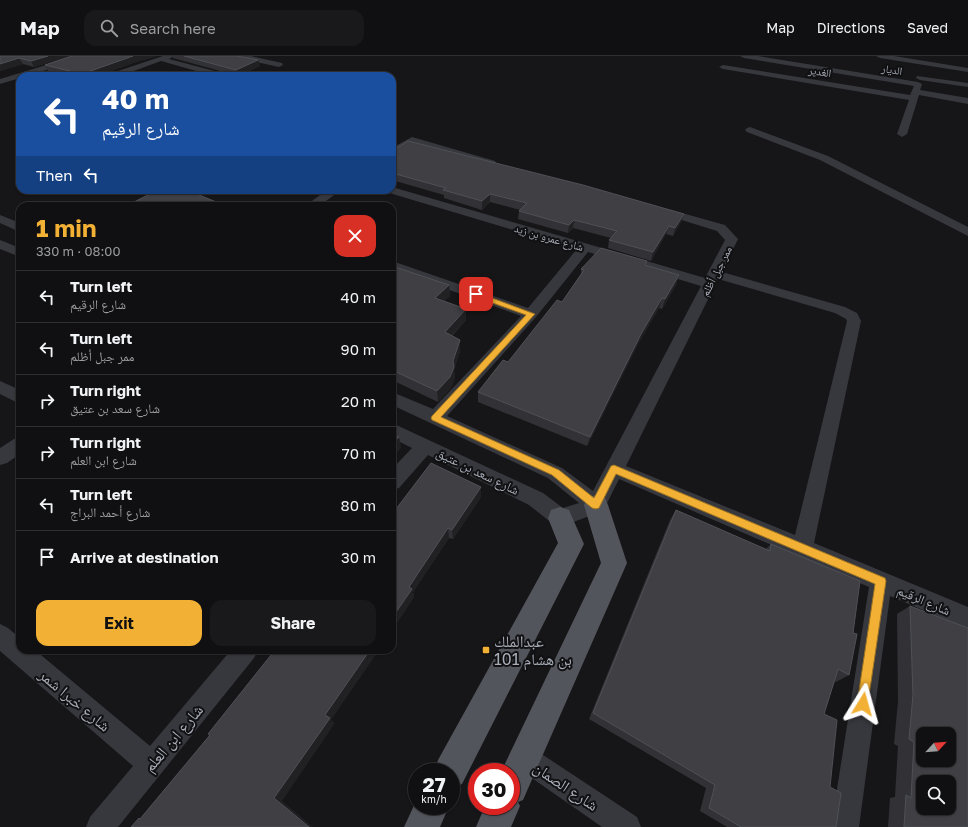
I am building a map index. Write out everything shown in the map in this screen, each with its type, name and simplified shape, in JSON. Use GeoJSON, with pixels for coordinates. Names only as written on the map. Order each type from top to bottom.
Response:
{"type":"FeatureCollection","features":[{"type":"Feature","properties":{"kind":"main road"},"geometry":{"type":"LineString","coordinates":[[520,769],[614,563],[596,505]]}},
{"type":"Feature","properties":{"kind":"main road"},"geometry":{"type":"LineString","coordinates":[[455,763],[571,544],[560,518]]}},
{"type":"Feature","properties":{"kind":"main road"},"geometry":{"type":"LineString","coordinates":[[421,827],[427,815]]}},
{"type":"Feature","properties":{"kind":"main road"},"geometry":{"type":"LineString","coordinates":[[493,827],[499,815]]}},
{"type":"Feature","properties":{"kind":"street"},"geometry":{"type":"LineString","coordinates":[[0,75],[67,56]]}},
{"type":"Feature","properties":{"kind":"street"},"geometry":{"type":"LineString","coordinates":[[31,72],[84,56]]}},
{"type":"Feature","properties":{"kind":"street"},"geometry":{"type":"LineString","coordinates":[[124,72],[170,56]]}},
{"type":"Feature","properties":{"kind":"street"},"geometry":{"type":"LineString","coordinates":[[242,56],[279,65]]}},
{"type":"Feature","properties":{"kind":"street","name":"الديار"},"geometry":{"type":"LineString","coordinates":[[744,56],[916,88]]}},
{"type":"Feature","properties":{"kind":"street"},"geometry":{"type":"LineString","coordinates":[[880,56],[925,59],[968,70]]}},
{"type":"Feature","properties":{"kind":"street"},"geometry":{"type":"LineString","coordinates":[[161,59],[208,72]]}},
{"type":"Feature","properties":{"kind":"street"},"geometry":{"type":"LineString","coordinates":[[902,134],[925,59]]}},
{"type":"Feature","properties":{"kind":"street","name":"الغدير"},"geometry":{"type":"LineString","coordinates":[[716,74],[726,64],[916,88]]}},
{"type":"Feature","properties":{"kind":"street"},"geometry":{"type":"LineString","coordinates":[[43,68],[55,72]]}},
{"type":"Feature","properties":{"kind":"street"},"geometry":{"type":"LineString","coordinates":[[0,82],[16,77]]}},
{"type":"Feature","properties":{"kind":"street"},"geometry":{"type":"LineString","coordinates":[[916,88],[968,85]]}},
{"type":"Feature","properties":{"kind":"street"},"geometry":{"type":"LineString","coordinates":[[916,88],[968,101]]}},
{"type":"Feature","properties":{"kind":"street"},"geometry":{"type":"LineString","coordinates":[[750,130],[824,158],[968,232]]}},
{"type":"Feature","properties":{"kind":"street"},"geometry":{"type":"LineString","coordinates":[[396,149],[412,140],[503,166]]}},
{"type":"Feature","properties":{"kind":"street","name":"شارع عمرو بن زيد"},"geometry":{"type":"LineString","coordinates":[[396,192],[586,247],[840,310],[852,316],[854,321],[802,549]]}},
{"type":"Feature","properties":{"kind":"street"},"geometry":{"type":"LineString","coordinates":[[317,202],[329,194]]}},
{"type":"Feature","properties":{"kind":"street","name":"ممر جبل أظلم"},"geometry":{"type":"LineString","coordinates":[[596,505],[732,239],[721,228],[646,206]]}},
{"type":"Feature","properties":{"kind":"street"},"geometry":{"type":"LineString","coordinates":[[0,219],[16,226]]}},
{"type":"Feature","properties":{"kind":"street"},"geometry":{"type":"LineString","coordinates":[[0,244],[16,251]]}},
{"type":"Feature","properties":{"kind":"street"},"geometry":{"type":"LineString","coordinates":[[435,418],[531,314],[586,247]]}},
{"type":"Feature","properties":{"kind":"street"},"geometry":{"type":"LineString","coordinates":[[396,266],[531,314]]}},
{"type":"Feature","properties":{"kind":"street"},"geometry":{"type":"LineString","coordinates":[[0,386],[16,394]]}},
{"type":"Feature","properties":{"kind":"street"},"geometry":{"type":"LineString","coordinates":[[396,400],[555,473],[596,505]]}},
{"type":"Feature","properties":{"kind":"street","name":"شارع سعد بن عتيق"},"geometry":{"type":"LineString","coordinates":[[396,432],[536,499],[560,518]]}},
{"type":"Feature","properties":{"kind":"street"},"geometry":{"type":"LineString","coordinates":[[396,478],[425,446]]}},
{"type":"Feature","properties":{"kind":"street"},"geometry":{"type":"LineString","coordinates":[[0,458],[16,447]]}},
{"type":"Feature","properties":{"kind":"street","name":"شارع الرقيم"},"geometry":{"type":"LineString","coordinates":[[614,469],[968,618]]}},
{"type":"Feature","properties":{"kind":"street"},"geometry":{"type":"LineString","coordinates":[[560,518],[596,505]]}},
{"type":"Feature","properties":{"kind":"street"},"geometry":{"type":"LineString","coordinates":[[845,827],[881,581]]}},
{"type":"Feature","properties":{"kind":"street","name":"شارع خبرا شمر"},"geometry":{"type":"LineString","coordinates":[[0,636],[16,650]]}},
{"type":"Feature","properties":{"kind":"street","name":"شارع خبرا شمر"},"geometry":{"type":"LineString","coordinates":[[21,654],[151,764]]}},
{"type":"Feature","properties":{"kind":"street","name":"شارع ابن العلم"},"geometry":{"type":"LineString","coordinates":[[100,827],[243,654]]}},
{"type":"Feature","properties":{"kind":"street","name":"شارع الصمان"},"geometry":{"type":"LineString","coordinates":[[525,758],[627,827]]}},
{"type":"Feature","properties":{"kind":"building"},"geometry":{"type":"Polygon","coordinates":[[[0,56],[48,56],[31,61],[19,58],[0,64],[0,56]]]}},
{"type":"Feature","properties":{"kind":"building"},"geometry":{"type":"Polygon","coordinates":[[[72,56],[133,56],[88,72],[74,72],[45,65],[72,56]]]}},
{"type":"Feature","properties":{"kind":"building"},"geometry":{"type":"Polygon","coordinates":[[[184,56],[237,56],[258,60],[236,70],[184,56]]]}},
{"type":"Feature","properties":{"kind":"building"},"geometry":{"type":"Polygon","coordinates":[[[408,141],[583,185],[684,214],[675,228],[669,226],[653,252],[609,240],[617,231],[574,220],[569,225],[519,211],[527,203],[490,194],[482,201],[443,190],[446,188],[396,174],[396,148],[408,141]]]}},
{"type":"Feature","properties":{"kind":"building"},"geometry":{"type":"Polygon","coordinates":[[[150,194],[197,194],[216,202],[134,202],[150,194]]]}},
{"type":"Feature","properties":{"kind":"building"},"geometry":{"type":"Polygon","coordinates":[[[601,248],[647,261],[645,265],[679,275],[665,299],[662,298],[641,334],[590,437],[478,392],[503,360],[508,362],[557,300],[562,302],[584,270],[581,269],[601,248]]]}},
{"type":"Feature","properties":{"kind":"building"},"geometry":{"type":"Polygon","coordinates":[[[396,267],[449,285],[435,298],[466,309],[445,332],[460,340],[453,361],[454,367],[450,377],[437,391],[396,372],[396,267]]]}},
{"type":"Feature","properties":{"kind":"building"},"geometry":{"type":"Polygon","coordinates":[[[431,463],[481,487],[452,530],[448,528],[409,587],[412,589],[396,612],[396,509],[431,463]]]}},
{"type":"Feature","properties":{"kind":"building"},"geometry":{"type":"Polygon","coordinates":[[[676,510],[770,551],[771,544],[860,581],[853,633],[857,634],[849,675],[838,669],[824,714],[837,720],[830,787],[841,793],[836,827],[741,827],[709,808],[715,785],[593,713],[676,510]]]}},
{"type":"Feature","properties":{"kind":"building"},"geometry":{"type":"Polygon","coordinates":[[[910,606],[968,628],[968,827],[904,827],[906,795],[911,798],[914,742],[909,739],[913,695],[910,606]]]}},
{"type":"Feature","properties":{"kind":"building"},"geometry":{"type":"Polygon","coordinates":[[[272,654],[367,654],[325,715],[330,718],[274,798],[309,827],[131,827],[139,818],[140,819],[210,735],[208,734],[272,654]]]}},
{"type":"Feature","properties":{"kind":"place","name":"عبدالملك بن هشام 101"},"geometry":{"type":"Point","coordinates":[486,650]}},
{"type":"Feature","properties":{"kind":"route"},"geometry":{"type":"LineString","coordinates":[[476,294],[531,314],[435,418],[555,473],[596,505],[614,469],[881,581],[863,704]]}}]}
